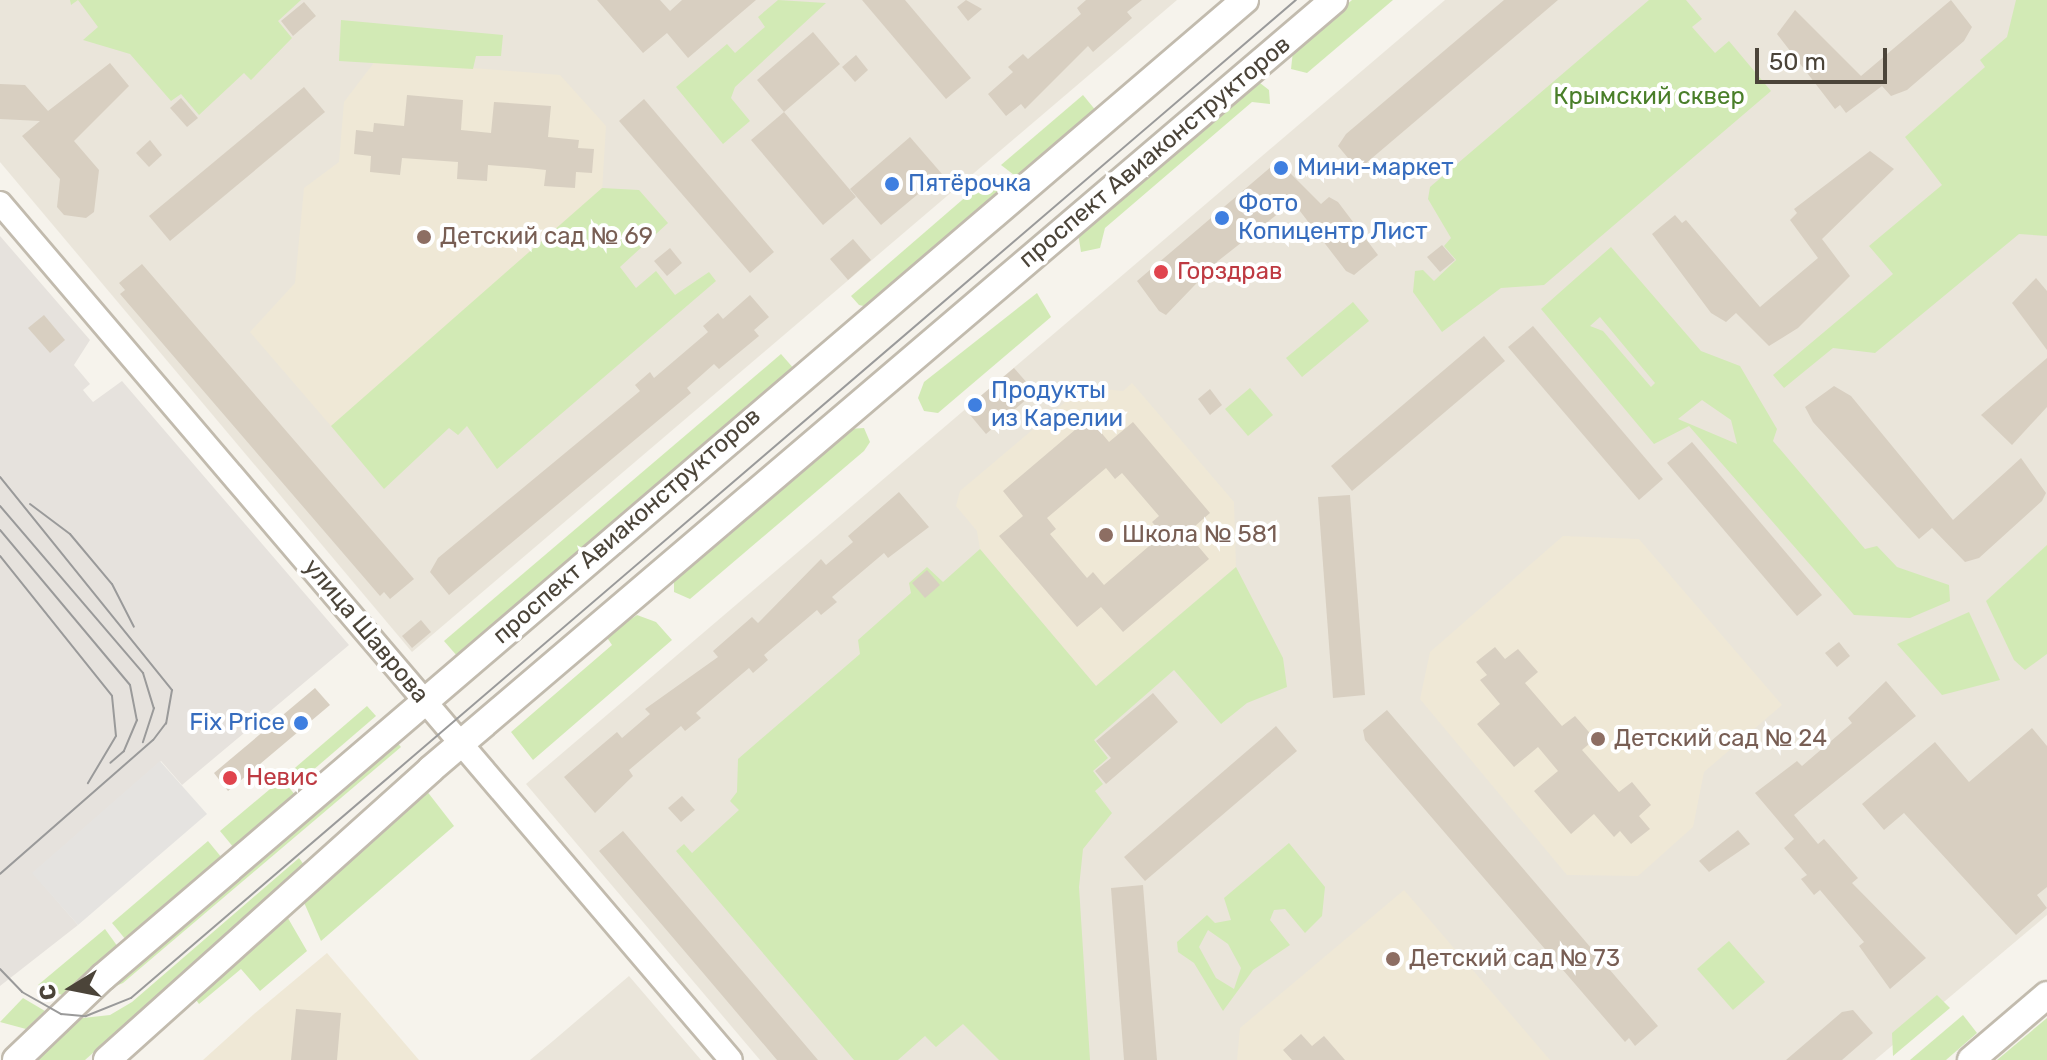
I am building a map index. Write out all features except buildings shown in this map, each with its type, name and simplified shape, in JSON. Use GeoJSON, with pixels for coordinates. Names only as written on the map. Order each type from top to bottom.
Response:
{"type":"FeatureCollection","features":[{"type":"Feature","properties":{"kind":"street","name":"проспект Авиаконструкторов"},"geometry":{"type":"LineString","coordinates":[[16,1060],[70,1005],[1245,0]]}},
{"type":"Feature","properties":{"kind":"street","name":"проспект Авиаконструкторов"},"geometry":{"type":"LineString","coordinates":[[107,1060],[461,743],[1328,2]]}},
{"type":"Feature","properties":{"kind":"street","name":"улица Шаврова"},"geometry":{"type":"LineString","coordinates":[[0,203],[731,1060]]}},
{"type":"Feature","properties":{"kind":"street"},"geometry":{"type":"LineString","coordinates":[[1971,1060],[2047,995]]}},
{"type":"Feature","properties":{"kind":"shaded area"},"geometry":{"type":"Polygon","coordinates":[[[0,0],[1177,0],[412,652],[0,162],[0,0]]]}},
{"type":"Feature","properties":{"kind":"shaded area"},"geometry":{"type":"Polygon","coordinates":[[[1445,0],[2047,0],[2047,915],[1875,1060],[760,1060],[526,784],[1445,0]]]}},
{"type":"Feature","properties":{"kind":"shaded area","name":"Детский сад № 69"},"geometry":{"type":"Polygon","coordinates":[[[376,60],[560,75],[606,126],[602,192],[331,426],[250,332],[295,283],[304,188],[339,162],[344,102],[376,60]]]}},
{"type":"Feature","properties":{"kind":"shaded area"},"geometry":{"type":"Polygon","coordinates":[[[0,236],[90,340],[74,365],[90,384],[83,390],[87,395],[93,402],[122,381],[349,645],[182,785],[161,761],[33,873],[78,925],[0,986],[0,236]]]}},
{"type":"Feature","properties":{"kind":"shaded area","name":"Школа № 581"},"geometry":{"type":"Polygon","coordinates":[[[1132,383],[1234,502],[1236,567],[1096,686],[980,549],[977,531],[956,506],[960,491],[1083,387],[1123,391],[1132,383]]]}},
{"type":"Feature","properties":{"kind":"shaded area","name":"Детский сад № 24"},"geometry":{"type":"Polygon","coordinates":[[[1563,536],[1639,539],[1782,705],[1704,772],[1693,827],[1638,876],[1567,875],[1420,699],[1430,652],[1563,536]]]}},
{"type":"Feature","properties":{"kind":"shaded area"},"geometry":{"type":"Polygon","coordinates":[[[160,761],[207,814],[78,925],[32,873],[160,761]]]}},
{"type":"Feature","properties":{"kind":"shaded area","name":"Детский сад № 73"},"geometry":{"type":"Polygon","coordinates":[[[1404,890],[1550,1060],[1237,1060],[1240,1028],[1404,890]]]}},
{"type":"Feature","properties":{"kind":"shaded area"},"geometry":{"type":"Polygon","coordinates":[[[327,953],[419,1060],[203,1060],[254,1014],[327,953]]]}},
{"type":"Feature","properties":{"kind":"shaded area"},"geometry":{"type":"Polygon","coordinates":[[[629,976],[701,1060],[530,1060],[553,1041],[629,976]]]}},
{"type":"Feature","properties":{"kind":"green space"},"geometry":{"type":"Polygon","coordinates":[[[78,0],[301,0],[278,21],[292,38],[251,80],[244,73],[199,115],[181,94],[171,101],[130,54],[83,40],[98,27],[78,0]]]}},
{"type":"Feature","properties":{"kind":"green space"},"geometry":{"type":"Polygon","coordinates":[[[778,0],[826,3],[735,87],[731,98],[750,121],[723,144],[676,87],[727,44],[735,53],[765,27],[758,17],[778,0]]]}},
{"type":"Feature","properties":{"kind":"green space"},"geometry":{"type":"Polygon","coordinates":[[[1352,0],[1393,0],[1307,73],[1291,69],[1293,51],[1352,0]]]}},
{"type":"Feature","properties":{"kind":"green space","name":"Крымский сквер"},"geometry":{"type":"Polygon","coordinates":[[[1649,0],[1686,0],[1702,19],[1692,27],[1715,53],[1729,41],[1771,91],[1544,285],[1501,288],[1442,332],[1413,292],[1415,271],[1423,270],[1434,281],[1456,260],[1444,246],[1451,238],[1428,199],[1430,187],[1649,0]]]}},
{"type":"Feature","properties":{"kind":"green space"},"geometry":{"type":"Polygon","coordinates":[[[2016,0],[2047,0],[2047,236],[2019,234],[1875,353],[1833,348],[1784,388],[1773,375],[1893,274],[1869,246],[1942,185],[1905,137],[1985,67],[1980,60],[2007,37],[2016,0]]]}},
{"type":"Feature","properties":{"kind":"green space"},"geometry":{"type":"Polygon","coordinates":[[[341,20],[503,35],[501,56],[476,56],[473,69],[339,61],[341,20]]]}},
{"type":"Feature","properties":{"kind":"green space"},"geometry":{"type":"Polygon","coordinates":[[[1260,83],[1269,90],[1270,104],[1252,102],[1105,228],[1100,248],[1081,252],[1078,233],[1260,83]]]}},
{"type":"Feature","properties":{"kind":"green space"},"geometry":{"type":"Polygon","coordinates":[[[1083,95],[1097,112],[1018,178],[1001,165],[1083,95]]]}},
{"type":"Feature","properties":{"kind":"green space"},"geometry":{"type":"Polygon","coordinates":[[[991,175],[1005,191],[868,307],[859,305],[851,296],[991,175]]]}},
{"type":"Feature","properties":{"kind":"green space"},"geometry":{"type":"Polygon","coordinates":[[[602,188],[639,190],[668,223],[620,267],[636,288],[656,271],[675,295],[709,272],[716,281],[497,469],[467,426],[458,435],[449,428],[384,489],[331,426],[602,188]]]}},
{"type":"Feature","properties":{"kind":"green space"},"geometry":{"type":"Polygon","coordinates":[[[1611,247],[1701,351],[1740,366],[1777,429],[1773,441],[1865,549],[1877,546],[1897,567],[1949,585],[1950,601],[1910,618],[1854,615],[1689,426],[1654,444],[1541,309],[1611,247]],[[1600,317],[1590,326],[1603,331],[1651,387],[1655,383],[1600,317]],[[1702,400],[1678,419],[1737,444],[1731,420],[1702,400]]]}},
{"type":"Feature","properties":{"kind":"green space"},"geometry":{"type":"Polygon","coordinates":[[[1037,293],[1051,317],[938,413],[924,411],[918,398],[924,382],[1037,293]]]}},
{"type":"Feature","properties":{"kind":"green space"},"geometry":{"type":"Polygon","coordinates":[[[1353,302],[1369,321],[1302,377],[1286,358],[1353,302]]]}},
{"type":"Feature","properties":{"kind":"green space"},"geometry":{"type":"Polygon","coordinates":[[[781,354],[795,370],[458,657],[444,641],[781,354]]]}},
{"type":"Feature","properties":{"kind":"green space"},"geometry":{"type":"Polygon","coordinates":[[[1250,388],[1273,415],[1248,436],[1225,409],[1250,388]]]}},
{"type":"Feature","properties":{"kind":"green space"},"geometry":{"type":"Polygon","coordinates":[[[864,428],[870,442],[864,451],[690,599],[674,592],[674,578],[848,429],[864,428]]]}},
{"type":"Feature","properties":{"kind":"green space"},"geometry":{"type":"Polygon","coordinates":[[[2047,545],[2047,654],[2025,670],[2014,660],[1986,601],[2047,545]]]}},
{"type":"Feature","properties":{"kind":"green space"},"geometry":{"type":"Polygon","coordinates":[[[980,549],[1096,686],[1236,567],[1283,658],[1287,687],[1247,703],[1221,724],[1174,670],[1094,740],[1108,758],[1093,771],[1103,784],[1095,791],[1112,813],[1083,849],[1079,887],[1090,1060],[999,1060],[963,1024],[936,1047],[925,1036],[898,1060],[854,1060],[676,851],[684,844],[692,853],[739,810],[730,801],[737,792],[738,759],[860,654],[858,640],[911,593],[909,583],[927,567],[943,582],[980,549]]]}},
{"type":"Feature","properties":{"kind":"green space"},"geometry":{"type":"Polygon","coordinates":[[[1969,612],[2000,680],[1942,695],[1897,644],[1969,612]]]}},
{"type":"Feature","properties":{"kind":"green space"},"geometry":{"type":"Polygon","coordinates":[[[637,615],[656,622],[672,640],[533,760],[511,732],[612,645],[606,636],[637,615]]]}},
{"type":"Feature","properties":{"kind":"green space"},"geometry":{"type":"Polygon","coordinates":[[[367,706],[376,716],[298,783],[289,773],[367,706]]]}},
{"type":"Feature","properties":{"kind":"green space"},"geometry":{"type":"Polygon","coordinates":[[[395,740],[401,747],[123,983],[99,993],[395,740]]]}},
{"type":"Feature","properties":{"kind":"green space"},"geometry":{"type":"Polygon","coordinates":[[[282,779],[296,796],[234,848],[220,831],[282,779]]]}},
{"type":"Feature","properties":{"kind":"green space"},"geometry":{"type":"Polygon","coordinates":[[[426,790],[454,826],[321,941],[302,898],[426,790]]]}},
{"type":"Feature","properties":{"kind":"green space"},"geometry":{"type":"Polygon","coordinates":[[[208,841],[222,858],[126,940],[112,923],[208,841]]]}},
{"type":"Feature","properties":{"kind":"green space"},"geometry":{"type":"Polygon","coordinates":[[[1289,843],[1325,887],[1322,916],[1305,933],[1285,909],[1274,910],[1270,920],[1290,945],[1253,970],[1223,1011],[1194,963],[1178,952],[1177,942],[1207,915],[1215,923],[1231,920],[1224,898],[1289,843]],[[1208,930],[1199,947],[1216,978],[1234,989],[1241,968],[1228,944],[1208,930]]]}},
{"type":"Feature","properties":{"kind":"green space"},"geometry":{"type":"Polygon","coordinates":[[[299,858],[304,865],[85,1060],[35,1060],[74,1019],[110,1015],[132,1002],[299,858]]]}},
{"type":"Feature","properties":{"kind":"green space"},"geometry":{"type":"Polygon","coordinates":[[[285,913],[307,951],[260,991],[241,969],[199,1004],[191,993],[285,913]]]}},
{"type":"Feature","properties":{"kind":"green space"},"geometry":{"type":"Polygon","coordinates":[[[105,929],[118,947],[62,995],[38,985],[105,929]]]}},
{"type":"Feature","properties":{"kind":"green space"},"geometry":{"type":"Polygon","coordinates":[[[1729,941],[1765,982],[1733,1010],[1697,969],[1729,941]]]}},
{"type":"Feature","properties":{"kind":"green space"},"geometry":{"type":"Polygon","coordinates":[[[1937,995],[1950,1008],[1893,1056],[1892,1033],[1937,995]]]}},
{"type":"Feature","properties":{"kind":"green space"},"geometry":{"type":"Polygon","coordinates":[[[23,998],[45,1011],[26,1029],[0,1022],[23,998]]]}},
{"type":"Feature","properties":{"kind":"green space"},"geometry":{"type":"Polygon","coordinates":[[[1963,1015],[1977,1033],[1946,1060],[1910,1060],[1963,1015]]]}},
{"type":"Feature","properties":{"kind":"green space"},"geometry":{"type":"Polygon","coordinates":[[[2047,1018],[2047,1060],[1997,1060],[2047,1018]]]}},
{"type":"Feature","properties":{"kind":"tram line"},"geometry":{"type":"LineString","coordinates":[[0,969],[22,992],[61,1014],[86,1016],[131,998],[1296,0]]}},
{"type":"Feature","properties":{"kind":"tram line"},"geometry":{"type":"LineString","coordinates":[[0,477],[172,690],[166,723],[153,740],[0,874]]}},
{"type":"Feature","properties":{"kind":"tram line"},"geometry":{"type":"LineString","coordinates":[[30,504],[70,534],[112,584],[134,627]]}},
{"type":"Feature","properties":{"kind":"tram line"},"geometry":{"type":"LineString","coordinates":[[0,506],[143,673],[154,708],[143,742]]}},
{"type":"Feature","properties":{"kind":"tram line"},"geometry":{"type":"LineString","coordinates":[[0,530],[130,685],[137,720],[124,751],[110,763]]}},
{"type":"Feature","properties":{"kind":"tram line"},"geometry":{"type":"LineString","coordinates":[[0,556],[112,696],[116,736],[88,783]]}},
{"type":"Feature","properties":{"kind":"place","name":"Мини-маркет"},"geometry":{"type":"Point","coordinates":[1281,168]}},
{"type":"Feature","properties":{"kind":"place","name":"Пятёрочка"},"geometry":{"type":"Point","coordinates":[892,184]}},
{"type":"Feature","properties":{"kind":"place","name":"Фото Копицентр Лист"},"geometry":{"type":"Point","coordinates":[1222,218]}},
{"type":"Feature","properties":{"kind":"place","name":"Детский сад № 69"},"geometry":{"type":"Point","coordinates":[424,237]}},
{"type":"Feature","properties":{"kind":"place","name":"Горздрав"},"geometry":{"type":"Point","coordinates":[1161,272]}},
{"type":"Feature","properties":{"kind":"place","name":"Продукты из Карелии"},"geometry":{"type":"Point","coordinates":[975,405]}},
{"type":"Feature","properties":{"kind":"place","name":"Школа № 581"},"geometry":{"type":"Point","coordinates":[1106,535]}},
{"type":"Feature","properties":{"kind":"place","name":"Fix Price"},"geometry":{"type":"Point","coordinates":[301,723]}},
{"type":"Feature","properties":{"kind":"place","name":"Детский сад № 24"},"geometry":{"type":"Point","coordinates":[1598,739]}},
{"type":"Feature","properties":{"kind":"place","name":"Невис"},"geometry":{"type":"Point","coordinates":[230,778]}},
{"type":"Feature","properties":{"kind":"place","name":"Детский сад № 73"},"geometry":{"type":"Point","coordinates":[1393,959]}}]}
